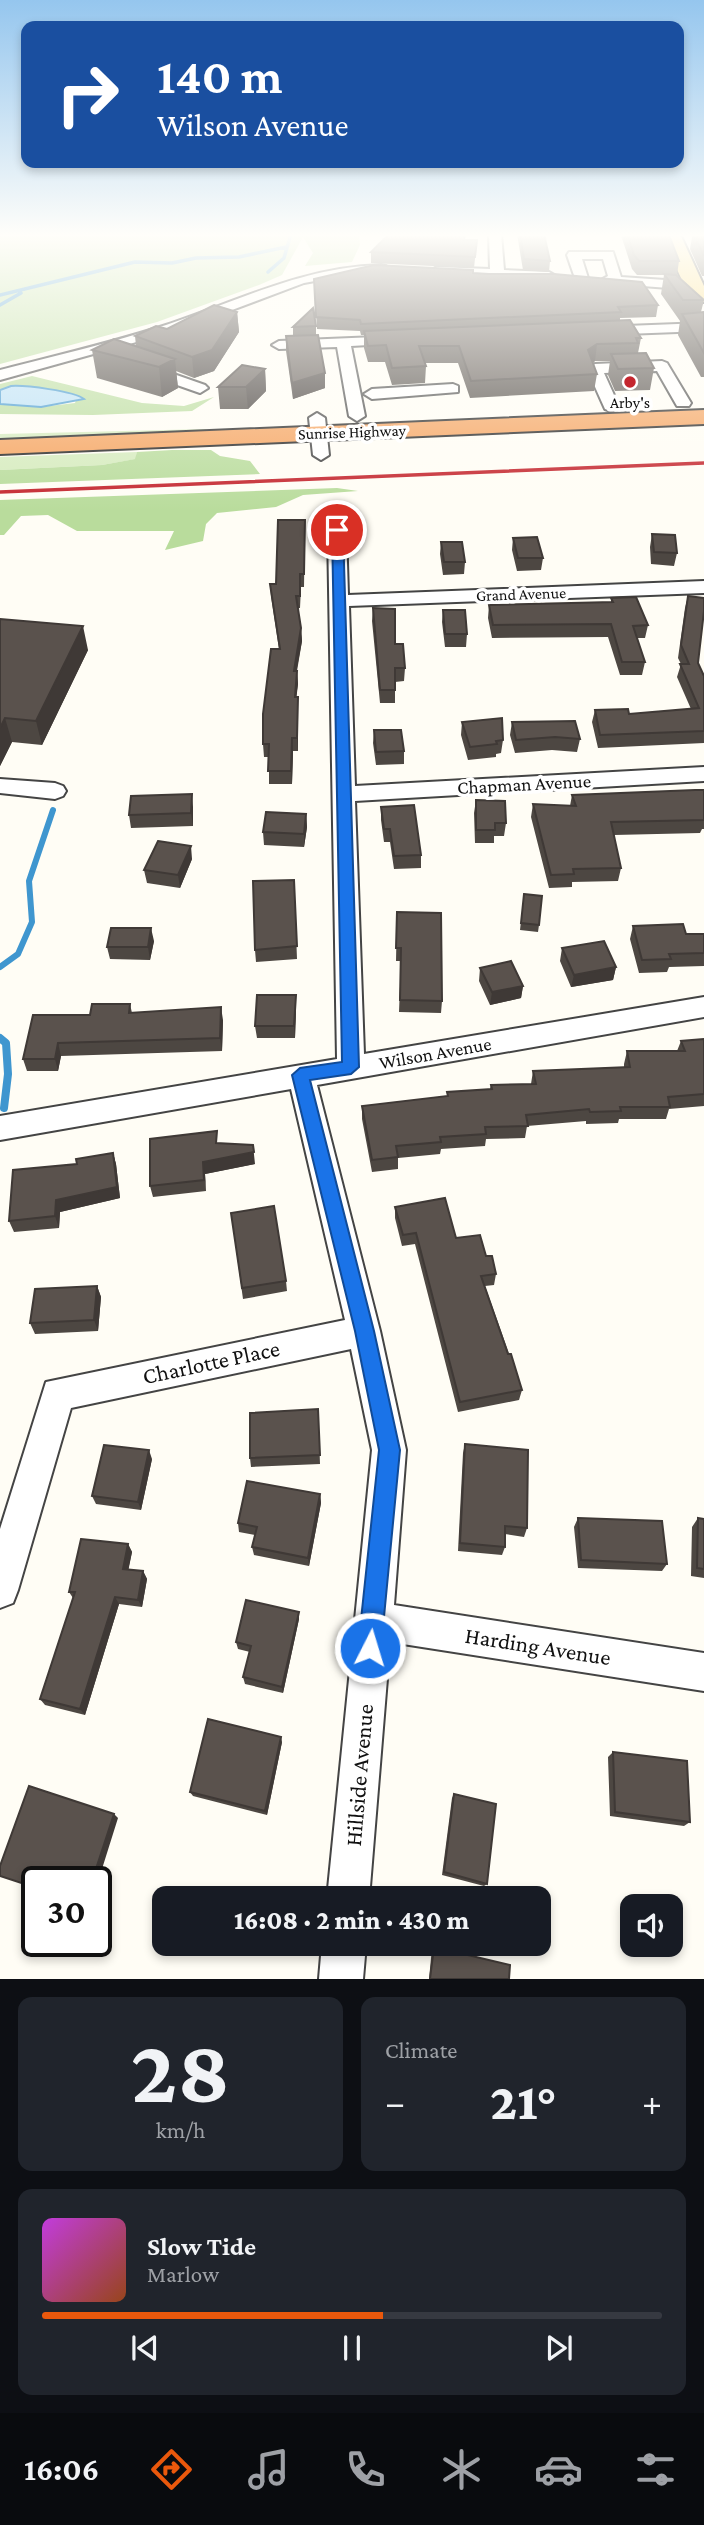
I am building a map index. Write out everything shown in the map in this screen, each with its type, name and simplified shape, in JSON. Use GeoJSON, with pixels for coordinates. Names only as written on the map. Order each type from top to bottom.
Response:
{"type":"FeatureCollection","features":[{"type":"Feature","properties":{"kind":"highway","name":"Sunrise Highway"},"geometry":{"type":"LineString","coordinates":[[0,426],[319,435],[355,408],[687,397]]}},
{"type":"Feature","properties":{"kind":"highway","name":"Sunrise Highway"},"geometry":{"type":"LineString","coordinates":[[0,447],[704,417]]}},
{"type":"Feature","properties":{"kind":"street"},"geometry":{"type":"LineString","coordinates":[[0,375],[174,326]]}},
{"type":"Feature","properties":{"kind":"street"},"geometry":{"type":"LineString","coordinates":[[585,332],[704,327]]}},
{"type":"Feature","properties":{"kind":"street"},"geometry":{"type":"LineString","coordinates":[[279,345],[410,339]]}},
{"type":"Feature","properties":{"kind":"street"},"geometry":{"type":"LineString","coordinates":[[343,342],[355,408],[374,399],[367,379],[350,379]]}},
{"type":"Feature","properties":{"kind":"street"},"geometry":{"type":"LineString","coordinates":[[97,349],[129,364],[200,387]]}},
{"type":"Feature","properties":{"kind":"street"},"geometry":{"type":"LineString","coordinates":[[608,399],[595,369],[662,366],[687,397]]}},
{"type":"Feature","properties":{"kind":"street"},"geometry":{"type":"LineString","coordinates":[[372,394],[453,389]]}},
{"type":"Feature","properties":{"kind":"street"},"geometry":{"type":"LineString","coordinates":[[337,530],[351,1067]]}},
{"type":"Feature","properties":{"kind":"street","name":"Grand Avenue"},"geometry":{"type":"LineString","coordinates":[[338,601],[704,587]]}},
{"type":"Feature","properties":{"kind":"street","name":"Chapman Avenue"},"geometry":{"type":"LineString","coordinates":[[343,794],[704,774]]}},
{"type":"Feature","properties":{"kind":"street"},"geometry":{"type":"LineString","coordinates":[[0,786],[55,791]]}},
{"type":"Feature","properties":{"kind":"street","name":"Wilson Avenue"},"geometry":{"type":"LineString","coordinates":[[0,1128],[704,1007]]}},
{"type":"Feature","properties":{"kind":"street","name":"Hillside Avenue"},"geometry":{"type":"LineString","coordinates":[[300,1075],[365,1331],[389,1450],[349,1886]]}},
{"type":"Feature","properties":{"kind":"street","name":"Charlotte Place"},"geometry":{"type":"LineString","coordinates":[[58,1394],[365,1331]]}},
{"type":"Feature","properties":{"kind":"street"},"geometry":{"type":"LineString","coordinates":[[0,1590],[58,1394]]}},
{"type":"Feature","properties":{"kind":"street","name":"Harding Avenue"},"geometry":{"type":"LineString","coordinates":[[372,1620],[704,1672]]}},
{"type":"Feature","properties":{"kind":"street"},"geometry":{"type":"LineString","coordinates":[[341,1979],[343,1956]]}},
{"type":"Feature","properties":{"kind":"green space"},"geometry":{"type":"Polygon","coordinates":[[[0,326],[141,326],[0,364],[0,326]]]}},
{"type":"Feature","properties":{"kind":"green space"},"geometry":{"type":"Polygon","coordinates":[[[32,376],[142,403],[184,406],[214,397],[192,411],[93,415],[0,414],[0,404],[41,407],[75,403],[78,395],[30,387],[0,390],[0,384],[32,376]]]}},
{"type":"Feature","properties":{"kind":"green space"},"geometry":{"type":"Polygon","coordinates":[[[206,429],[207,432],[0,442],[0,434],[206,429]]]}},
{"type":"Feature","properties":{"kind":"green space"},"geometry":{"type":"Polygon","coordinates":[[[211,450],[220,456],[250,461],[260,474],[0,484],[0,470],[102,465],[135,459],[137,452],[211,450]]]}},
{"type":"Feature","properties":{"kind":"green space"},"geometry":{"type":"Polygon","coordinates":[[[137,452],[136,459],[102,465],[0,470],[0,457],[137,452]]]}},
{"type":"Feature","properties":{"kind":"green space"},"geometry":{"type":"Polygon","coordinates":[[[337,488],[358,491],[303,495],[276,507],[217,513],[206,524],[203,541],[165,550],[174,531],[77,531],[48,515],[21,516],[4,535],[0,535],[0,500],[337,488]]]}},
{"type":"Feature","properties":{"kind":"water"},"geometry":{"type":"Polygon","coordinates":[[[11,386],[60,391],[84,399],[41,407],[0,404],[0,390],[11,386]]]}},
{"type":"Feature","properties":{"kind":"building"},"geometry":{"type":"Polygon","coordinates":[[[155,326],[167,329],[172,326],[228,326],[212,350],[192,357],[135,336],[155,326]]]}},
{"type":"Feature","properties":{"kind":"building"},"geometry":{"type":"Polygon","coordinates":[[[476,326],[634,326],[641,338],[636,338],[638,343],[597,344],[588,350],[597,374],[471,381],[459,346],[419,346],[426,366],[392,368],[386,345],[368,346],[364,331],[476,326]]]}},
{"type":"Feature","properties":{"kind":"building"},"geometry":{"type":"Polygon","coordinates":[[[689,326],[704,326],[704,353],[689,326]]]}},
{"type":"Feature","properties":{"kind":"building"},"geometry":{"type":"Polygon","coordinates":[[[318,335],[325,373],[292,383],[286,336],[318,335]]]}},
{"type":"Feature","properties":{"kind":"building"},"geometry":{"type":"Polygon","coordinates":[[[114,339],[175,359],[159,367],[92,350],[114,339]]]}},
{"type":"Feature","properties":{"kind":"building"},"geometry":{"type":"Polygon","coordinates":[[[646,353],[654,368],[618,369],[611,354],[646,353]]]}},
{"type":"Feature","properties":{"kind":"building"},"geometry":{"type":"Polygon","coordinates":[[[242,365],[265,369],[246,387],[218,387],[242,365]]]}},
{"type":"Feature","properties":{"kind":"building"},"geometry":{"type":"Polygon","coordinates":[[[278,520],[305,520],[304,574],[300,574],[300,596],[296,596],[301,628],[294,671],[297,671],[297,738],[292,738],[291,771],[268,771],[269,744],[263,744],[263,714],[271,649],[280,649],[270,584],[276,584],[278,520]]]}},
{"type":"Feature","properties":{"kind":"building"},"geometry":{"type":"Polygon","coordinates":[[[652,534],[675,535],[677,553],[654,552],[652,534]]]}},
{"type":"Feature","properties":{"kind":"building"},"geometry":{"type":"Polygon","coordinates":[[[537,537],[543,558],[518,558],[513,538],[537,537]]]}},
{"type":"Feature","properties":{"kind":"building"},"geometry":{"type":"Polygon","coordinates":[[[441,542],[462,542],[465,562],[444,562],[441,542]]]}},
{"type":"Feature","properties":{"kind":"building"},"geometry":{"type":"Polygon","coordinates":[[[688,596],[704,598],[698,663],[704,676],[704,731],[600,735],[595,710],[628,709],[629,714],[699,708],[680,664],[689,664],[681,645],[688,596]]]}},
{"type":"Feature","properties":{"kind":"building"},"geometry":{"type":"Polygon","coordinates":[[[636,597],[648,625],[633,626],[645,662],[622,662],[611,624],[493,625],[489,605],[613,602],[611,598],[636,597]]]}},
{"type":"Feature","properties":{"kind":"building"},"geometry":{"type":"Polygon","coordinates":[[[373,608],[395,609],[395,644],[403,644],[405,668],[395,668],[395,690],[380,690],[373,608]]]}},
{"type":"Feature","properties":{"kind":"building"},"geometry":{"type":"Polygon","coordinates":[[[443,610],[465,610],[467,634],[445,634],[443,610]]]}},
{"type":"Feature","properties":{"kind":"building"},"geometry":{"type":"Polygon","coordinates":[[[0,619],[83,626],[36,721],[5,718],[0,728],[0,619]]]}},
{"type":"Feature","properties":{"kind":"building"},"geometry":{"type":"Polygon","coordinates":[[[502,718],[503,740],[496,741],[497,744],[470,747],[462,722],[502,718]]]}},
{"type":"Feature","properties":{"kind":"building"},"geometry":{"type":"Polygon","coordinates":[[[575,721],[580,739],[555,737],[516,740],[512,722],[575,721]]]}},
{"type":"Feature","properties":{"kind":"building"},"geometry":{"type":"Polygon","coordinates":[[[374,730],[401,730],[404,751],[376,752],[374,730]]]}},
{"type":"Feature","properties":{"kind":"building"},"geometry":{"type":"Polygon","coordinates":[[[704,790],[704,820],[611,822],[621,868],[573,869],[574,874],[551,875],[533,804],[576,806],[572,795],[704,790]]]}},
{"type":"Feature","properties":{"kind":"building"},"geometry":{"type":"Polygon","coordinates":[[[192,794],[191,813],[129,815],[131,796],[192,794]]]}},
{"type":"Feature","properties":{"kind":"building"},"geometry":{"type":"Polygon","coordinates":[[[476,800],[505,801],[506,823],[495,823],[495,830],[476,830],[476,800]]]}},
{"type":"Feature","properties":{"kind":"building"},"geometry":{"type":"Polygon","coordinates":[[[414,805],[421,855],[394,856],[390,829],[384,829],[381,807],[414,805]]]}},
{"type":"Feature","properties":{"kind":"building"},"geometry":{"type":"Polygon","coordinates":[[[266,812],[306,814],[304,834],[263,832],[266,812]]]}},
{"type":"Feature","properties":{"kind":"building"},"geometry":{"type":"Polygon","coordinates":[[[158,841],[191,846],[178,875],[144,870],[158,841]]]}},
{"type":"Feature","properties":{"kind":"building"},"geometry":{"type":"Polygon","coordinates":[[[294,880],[297,946],[255,950],[253,881],[294,880]]]}},
{"type":"Feature","properties":{"kind":"building"},"geometry":{"type":"Polygon","coordinates":[[[524,894],[542,896],[539,925],[521,923],[524,894]]]}},
{"type":"Feature","properties":{"kind":"building"},"geometry":{"type":"Polygon","coordinates":[[[397,912],[441,913],[442,1001],[400,1000],[401,948],[396,948],[397,912]]]}},
{"type":"Feature","properties":{"kind":"building"},"geometry":{"type":"Polygon","coordinates":[[[683,924],[686,934],[704,934],[704,953],[669,954],[671,959],[642,960],[633,926],[683,924]]]}},
{"type":"Feature","properties":{"kind":"building"},"geometry":{"type":"Polygon","coordinates":[[[111,928],[151,928],[148,947],[107,947],[111,928]]]}},
{"type":"Feature","properties":{"kind":"building"},"geometry":{"type":"Polygon","coordinates":[[[604,941],[616,967],[574,975],[562,948],[604,941]]]}},
{"type":"Feature","properties":{"kind":"building"},"geometry":{"type":"Polygon","coordinates":[[[511,961],[523,986],[492,992],[480,968],[511,961]]]}},
{"type":"Feature","properties":{"kind":"building"},"geometry":{"type":"Polygon","coordinates":[[[257,995],[296,995],[294,1026],[255,1026],[257,995]]]}},
{"type":"Feature","properties":{"kind":"building"},"geometry":{"type":"Polygon","coordinates":[[[92,1004],[130,1004],[129,1013],[221,1007],[220,1038],[58,1043],[55,1059],[23,1059],[33,1015],[90,1015],[92,1004]]]}},
{"type":"Feature","properties":{"kind":"building"},"geometry":{"type":"Polygon","coordinates":[[[704,1039],[704,1094],[668,1097],[670,1107],[620,1107],[621,1111],[590,1112],[589,1109],[526,1115],[528,1126],[485,1127],[486,1134],[440,1137],[441,1142],[396,1146],[398,1157],[372,1160],[362,1106],[448,1096],[447,1092],[492,1089],[491,1085],[536,1084],[533,1071],[630,1067],[627,1051],[685,1051],[681,1041],[704,1039]]]}},
{"type":"Feature","properties":{"kind":"building"},"geometry":{"type":"Polygon","coordinates":[[[217,1131],[216,1143],[253,1145],[254,1152],[203,1162],[204,1180],[150,1186],[150,1139],[217,1131]]]}},
{"type":"Feature","properties":{"kind":"building"},"geometry":{"type":"Polygon","coordinates":[[[113,1153],[117,1187],[56,1200],[55,1216],[9,1221],[13,1170],[77,1164],[76,1159],[113,1153]]]}},
{"type":"Feature","properties":{"kind":"building"},"geometry":{"type":"Polygon","coordinates":[[[445,1198],[456,1238],[480,1235],[486,1256],[492,1256],[496,1274],[481,1276],[522,1390],[460,1402],[416,1233],[403,1235],[395,1207],[445,1198]]]}},
{"type":"Feature","properties":{"kind":"building"},"geometry":{"type":"Polygon","coordinates":[[[274,1206],[286,1281],[242,1288],[231,1213],[274,1206]]]}},
{"type":"Feature","properties":{"kind":"building"},"geometry":{"type":"Polygon","coordinates":[[[97,1286],[94,1320],[30,1323],[35,1289],[97,1286]]]}},
{"type":"Feature","properties":{"kind":"building"},"geometry":{"type":"Polygon","coordinates":[[[318,1409],[320,1455],[250,1458],[250,1413],[318,1409]]]}},
{"type":"Feature","properties":{"kind":"building"},"geometry":{"type":"Polygon","coordinates":[[[465,1444],[528,1450],[527,1528],[505,1526],[505,1547],[460,1543],[465,1444]]]}},
{"type":"Feature","properties":{"kind":"building"},"geometry":{"type":"Polygon","coordinates":[[[104,1445],[149,1450],[138,1502],[92,1496],[104,1445]]]}},
{"type":"Feature","properties":{"kind":"building"},"geometry":{"type":"Polygon","coordinates":[[[247,1481],[320,1494],[308,1558],[252,1547],[257,1527],[238,1523],[247,1481]]]}},
{"type":"Feature","properties":{"kind":"building"},"geometry":{"type":"Polygon","coordinates":[[[578,1518],[662,1521],[667,1564],[581,1560],[578,1518]]]}},
{"type":"Feature","properties":{"kind":"building"},"geometry":{"type":"Polygon","coordinates":[[[698,1518],[704,1519],[704,1569],[697,1568],[698,1518]]]}},
{"type":"Feature","properties":{"kind":"building"},"geometry":{"type":"Polygon","coordinates":[[[81,1539],[128,1544],[123,1569],[143,1571],[138,1600],[115,1597],[80,1709],[40,1699],[75,1592],[69,1592],[81,1539]]]}},
{"type":"Feature","properties":{"kind":"building"},"geometry":{"type":"Polygon","coordinates":[[[246,1600],[299,1612],[282,1687],[243,1677],[251,1646],[236,1642],[246,1600]]]}},
{"type":"Feature","properties":{"kind":"building"},"geometry":{"type":"Polygon","coordinates":[[[208,1719],[281,1737],[265,1811],[190,1792],[208,1719]]]}},
{"type":"Feature","properties":{"kind":"building"},"geometry":{"type":"Polygon","coordinates":[[[613,1752],[687,1761],[690,1822],[615,1812],[613,1752]]]}},
{"type":"Feature","properties":{"kind":"building"},"geometry":{"type":"Polygon","coordinates":[[[29,1786],[114,1814],[97,1866],[21,1866],[21,1883],[0,1876],[0,1866],[29,1786]]]}},
{"type":"Feature","properties":{"kind":"building"},"geometry":{"type":"Polygon","coordinates":[[[454,1794],[496,1804],[487,1884],[444,1872],[454,1794]]]}},
{"type":"Feature","properties":{"kind":"building"},"geometry":{"type":"Polygon","coordinates":[[[433,1956],[472,1956],[510,1965],[509,1979],[430,1979],[433,1956]]]}},
{"type":"Feature","properties":{"kind":"waterway"},"geometry":{"type":"LineString","coordinates":[[0,967],[18,954],[32,922],[29,881],[53,810]]}},
{"type":"Feature","properties":{"kind":"waterway"},"geometry":{"type":"LineString","coordinates":[[0,1038],[6,1043],[8,1074],[4,1108]]}},
{"type":"Feature","properties":{"kind":"railway"},"geometry":{"type":"LineString","coordinates":[[0,492],[704,463]]}},
{"type":"Feature","properties":{"kind":"place","name":"Arby's"},"geometry":{"type":"Point","coordinates":[630,382]}},
{"type":"Feature","properties":{"kind":"route"},"geometry":{"type":"LineString","coordinates":[[337,530],[351,1067],[300,1075],[365,1331],[389,1450],[370,1648]]}}]}
